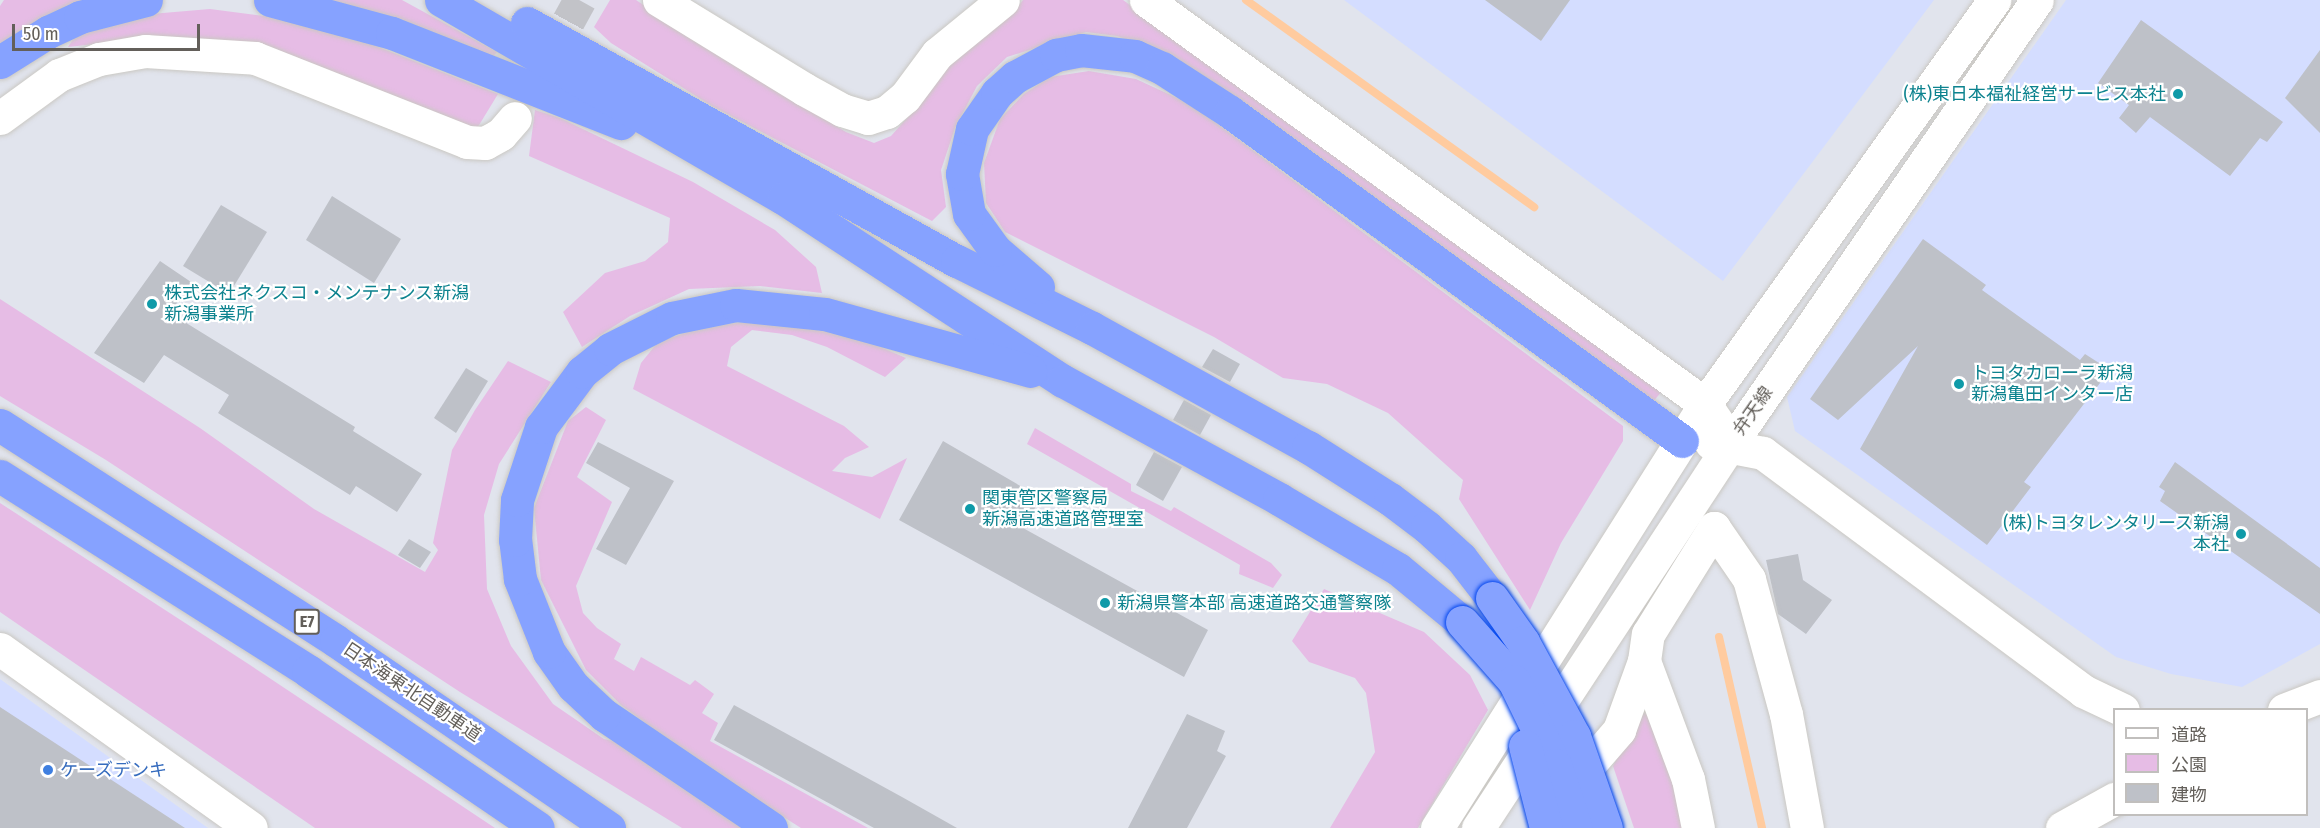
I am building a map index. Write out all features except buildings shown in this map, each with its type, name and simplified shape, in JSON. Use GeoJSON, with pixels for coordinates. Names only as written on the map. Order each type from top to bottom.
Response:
{"type":"FeatureCollection","features":[{"type":"Feature","properties":{"kind":"highway"},"geometry":{"type":"LineString","coordinates":[[0,62],[48,32],[80,18],[146,0]]}},
{"type":"Feature","properties":{"kind":"highway"},"geometry":{"type":"LineString","coordinates":[[270,0],[392,33],[729,166]]}},
{"type":"Feature","properties":{"kind":"highway"},"geometry":{"type":"LineString","coordinates":[[441,0],[729,166],[842,235],[1063,381],[1279,499],[1398,568],[1462,622],[1514,681],[1555,765],[1575,828]]}},
{"type":"Feature","properties":{"kind":"highway"},"geometry":{"type":"LineString","coordinates":[[485,0],[957,261],[1092,328],[1308,447],[1390,499],[1461,558],[1528,651],[1574,736],[1606,828]]}},
{"type":"Feature","properties":{"kind":"highway"},"geometry":{"type":"LineString","coordinates":[[528,0],[591,49],[671,102]]}},
{"type":"Feature","properties":{"kind":"highway"},"geometry":{"type":"LineString","coordinates":[[1092,328],[994,250],[969,214],[962,174],[972,129],[997,93],[1034,66],[1056,55],[1081,51],[1135,56],[1198,90],[1682,441]]}},
{"type":"Feature","properties":{"kind":"highway"},"geometry":{"type":"LineString","coordinates":[[771,828],[604,715],[573,686],[549,652],[520,579],[515,540],[517,500],[527,462],[554,408],[582,372],[610,349],[672,318],[736,305],[825,314],[1063,381]]}},
{"type":"Feature","properties":{"kind":"highway","name":"日本海東北自動車道"},"geometry":{"type":"LineString","coordinates":[[0,425],[136,510],[533,773],[609,828]]}},
{"type":"Feature","properties":{"kind":"highway","name":"E7"},"geometry":{"type":"LineString","coordinates":[[0,476],[308,671],[538,828]]}},
{"type":"Feature","properties":{"kind":"highway"},"geometry":{"type":"LineString","coordinates":[[1462,622],[1489,664],[1524,740],[1546,828]]}},
{"type":"Feature","properties":{"kind":"highway"},"geometry":{"type":"LineString","coordinates":[[533,773],[620,828]]}},
{"type":"Feature","properties":{"kind":"street"},"geometry":{"type":"LineString","coordinates":[[659,0],[804,89],[842,110],[868,118],[887,112],[905,97],[937,54],[1004,0]]}},
{"type":"Feature","properties":{"kind":"street"},"geometry":{"type":"LineString","coordinates":[[1146,0],[1705,404],[1731,443]]}},
{"type":"Feature","properties":{"kind":"street"},"geometry":{"type":"LineString","coordinates":[[1437,828],[1705,404],[1995,0]]}},
{"type":"Feature","properties":{"kind":"street","name":"弁天線"},"geometry":{"type":"LineString","coordinates":[[1478,828],[1731,443],[2037,0]]}},
{"type":"Feature","properties":{"kind":"street"},"geometry":{"type":"LineString","coordinates":[[0,118],[59,75],[99,58],[145,51],[255,58],[467,142],[485,142],[501,134],[515,118]]}},
{"type":"Feature","properties":{"kind":"street"},"geometry":{"type":"LineString","coordinates":[[1682,441],[1731,443],[1763,453],[2083,691],[2119,708]]}},
{"type":"Feature","properties":{"kind":"street"},"geometry":{"type":"LineString","coordinates":[[1535,828],[1619,730],[1644,661],[1648,634],[1714,528],[1749,579],[1786,714],[1808,828]]}},
{"type":"Feature","properties":{"kind":"street"},"geometry":{"type":"LineString","coordinates":[[0,649],[251,828]]}},
{"type":"Feature","properties":{"kind":"street"},"geometry":{"type":"LineString","coordinates":[[1644,661],[1688,779],[1698,828]]}},
{"type":"Feature","properties":{"kind":"street"},"geometry":{"type":"LineString","coordinates":[[2289,708],[2320,696]]}},
{"type":"Feature","properties":{"kind":"street"},"geometry":{"type":"LineString","coordinates":[[2062,828],[2113,800]]}},
{"type":"Feature","properties":{"kind":"shaded area"},"geometry":{"type":"Polygon","coordinates":[[[1344,0],[1934,0],[1723,281],[1344,0]]]}},
{"type":"Feature","properties":{"kind":"shaded area"},"geometry":{"type":"Polygon","coordinates":[[[2066,0],[2320,0],[2320,644],[2242,687],[2171,674],[2116,657],[1795,431],[1787,397],[2066,0]]]}},
{"type":"Feature","properties":{"kind":"shaded area","name":"ケーズデンキ"},"geometry":{"type":"Polygon","coordinates":[[[0,679],[208,828],[0,828],[0,679]]]}},
{"type":"Feature","properties":{"kind":"green space"},"geometry":{"type":"Polygon","coordinates":[[[4,0],[95,0],[0,44],[0,6],[4,0]]]}},
{"type":"Feature","properties":{"kind":"green space"},"geometry":{"type":"Polygon","coordinates":[[[324,0],[402,0],[497,52],[491,59],[324,0]]]}},
{"type":"Feature","properties":{"kind":"green space"},"geometry":{"type":"Polygon","coordinates":[[[610,0],[636,0],[739,68],[846,132],[874,143],[891,136],[931,91],[948,61],[1013,13],[1023,0],[1123,0],[1662,391],[1653,402],[1171,54],[1117,36],[1086,32],[1007,57],[977,86],[955,128],[941,170],[946,207],[932,221],[712,106],[611,43],[594,27],[610,0]]]}},
{"type":"Feature","properties":{"kind":"green space"},"geometry":{"type":"Polygon","coordinates":[[[210,9],[296,20],[363,41],[498,94],[473,135],[130,40],[68,47],[76,35],[151,14],[210,9]]]}},
{"type":"Feature","properties":{"kind":"green space"},"geometry":{"type":"Polygon","coordinates":[[[1089,71],[1136,79],[1192,105],[1623,426],[1623,441],[1561,543],[1530,610],[1459,499],[1463,480],[1388,413],[1327,384],[1283,378],[1214,337],[1005,232],[986,203],[984,163],[1000,119],[1024,94],[1050,77],[1089,71]]]}},
{"type":"Feature","properties":{"kind":"green space"},"geometry":{"type":"Polygon","coordinates":[[[535,110],[560,118],[693,182],[775,230],[816,267],[822,293],[760,286],[689,289],[630,316],[582,347],[563,312],[605,273],[645,261],[668,242],[670,218],[529,156],[535,110]]]}},
{"type":"Feature","properties":{"kind":"green space"},"geometry":{"type":"Polygon","coordinates":[[[0,299],[200,428],[314,509],[425,572],[438,550],[433,543],[452,450],[475,410],[508,361],[551,382],[499,464],[484,515],[487,589],[511,646],[553,704],[604,739],[621,743],[749,828],[682,828],[460,692],[106,460],[0,396],[0,299]]]}},
{"type":"Feature","properties":{"kind":"green space"},"geometry":{"type":"Polygon","coordinates":[[[738,323],[793,323],[859,338],[906,358],[885,377],[827,347],[792,335],[752,330],[731,347],[727,366],[844,426],[869,447],[845,458],[832,471],[872,477],[907,458],[880,519],[633,389],[641,363],[658,342],[703,327],[738,323]]]}},
{"type":"Feature","properties":{"kind":"green space"},"geometry":{"type":"Polygon","coordinates":[[[586,407],[606,420],[577,477],[612,502],[576,586],[583,613],[597,628],[621,644],[614,659],[634,671],[641,657],[690,685],[695,680],[714,694],[702,713],[718,723],[710,741],[868,828],[801,828],[708,769],[621,705],[586,670],[541,580],[534,508],[568,421],[586,407]]]}},
{"type":"Feature","properties":{"kind":"green space"},"geometry":{"type":"Polygon","coordinates":[[[1035,428],[1131,484],[1131,491],[1171,511],[1174,507],[1271,563],[1282,575],[1273,588],[1239,574],[1240,565],[1027,444],[1035,428]]]}},
{"type":"Feature","properties":{"kind":"green space"},"geometry":{"type":"Polygon","coordinates":[[[0,503],[495,828],[315,828],[0,612],[0,503]]]}},
{"type":"Feature","properties":{"kind":"green space"},"geometry":{"type":"Polygon","coordinates":[[[1324,589],[1424,632],[1470,675],[1488,710],[1418,828],[1330,828],[1375,752],[1366,693],[1355,678],[1309,662],[1292,641],[1324,589]]]}},
{"type":"Feature","properties":{"kind":"green space"},"geometry":{"type":"Polygon","coordinates":[[[1640,713],[1655,714],[1693,828],[1634,828],[1613,766],[1640,713]]]}},
{"type":"Feature","properties":{"kind":"waterway"},"geometry":{"type":"LineString","coordinates":[[1246,0],[1534,207]]}},
{"type":"Feature","properties":{"kind":"waterway"},"geometry":{"type":"LineString","coordinates":[[1719,637],[1762,828]]}},
{"type":"Feature","properties":{"kind":"tunnel"},"geometry":{"type":"LineString","coordinates":[[545,64],[580,0]]}},
{"type":"Feature","properties":{"kind":"place","name":"(株)東日本福祉経営サービス本社"},"geometry":{"type":"Point","coordinates":[2178,94]}},
{"type":"Feature","properties":{"kind":"place","name":"株式会社ネクスコ・メンテナンス新潟 新潟事業所"},"geometry":{"type":"Point","coordinates":[152,304]}},
{"type":"Feature","properties":{"kind":"place","name":"トヨタカローラ新潟 新潟亀田インター店"},"geometry":{"type":"Point","coordinates":[1959,384]}},
{"type":"Feature","properties":{"kind":"place","name":"関東管区警察局 新潟高速道路管理室"},"geometry":{"type":"Point","coordinates":[970,509]}},
{"type":"Feature","properties":{"kind":"place","name":"(株)トヨタレンタリース新潟 本社"},"geometry":{"type":"Point","coordinates":[2241,534]}},
{"type":"Feature","properties":{"kind":"place","name":"新潟県警本部 高速道路交通警察隊"},"geometry":{"type":"Point","coordinates":[1105,603]}},
{"type":"Feature","properties":{"kind":"place","name":"ケーズデンキ"},"geometry":{"type":"Point","coordinates":[48,770]}}]}
